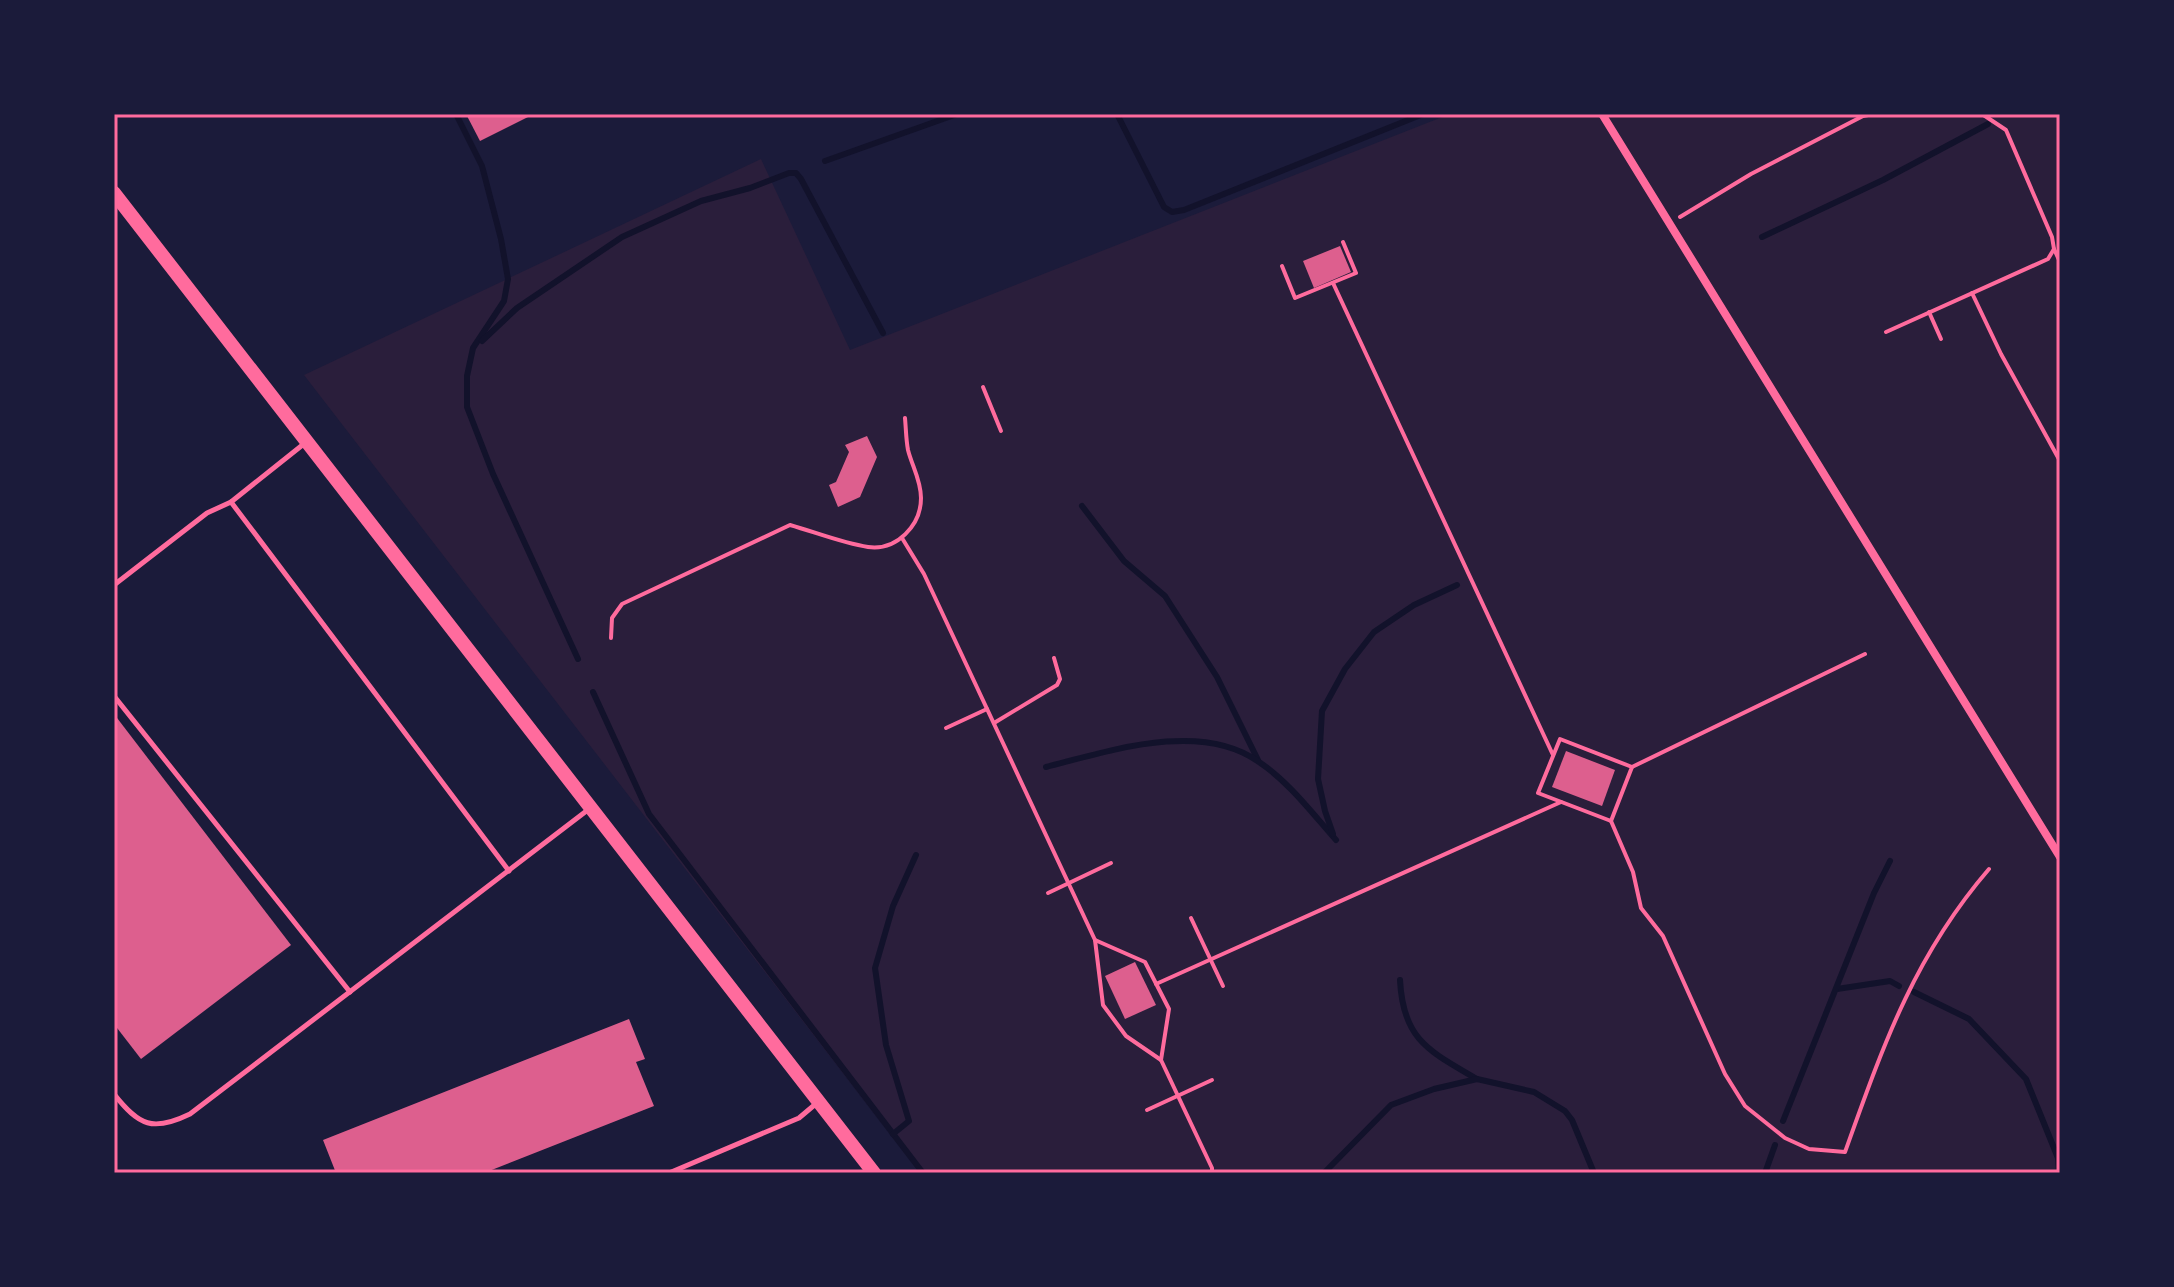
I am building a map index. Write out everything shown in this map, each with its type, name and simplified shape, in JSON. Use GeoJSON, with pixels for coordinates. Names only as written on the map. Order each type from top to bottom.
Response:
{"type":"FeatureCollection","features":[{"type":"Feature","properties":{"kind":"street"},"geometry":{"type":"LineString","coordinates":[[1602,114],[2060,857]]}},
{"type":"Feature","properties":{"kind":"street"},"geometry":{"type":"LineString","coordinates":[[114,193],[874,1173]]}},
{"type":"Feature","properties":{"kind":"lane"},"geometry":{"type":"LineString","coordinates":[[114,585],[207,513],[231,502],[306,443]]}},
{"type":"Feature","properties":{"kind":"lane"},"geometry":{"type":"LineString","coordinates":[[231,502],[509,871]]}},
{"type":"Feature","properties":{"kind":"lane"},"geometry":{"type":"LineString","coordinates":[[114,696],[350,992]]}},
{"type":"Feature","properties":{"kind":"lane"},"geometry":{"type":"LineString","coordinates":[[114,1094],[130,1115],[149,1123],[168,1125],[190,1114],[590,808]]}},
{"type":"Feature","properties":{"kind":"lane"},"geometry":{"type":"LineString","coordinates":[[669,1173],[799,1118],[818,1102]]}},
{"type":"Feature","properties":{"kind":"path"},"geometry":{"type":"LineString","coordinates":[[1668,224],[1751,174],[1863,116],[1873,114]]}},
{"type":"Feature","properties":{"kind":"path"},"geometry":{"type":"LineString","coordinates":[[1982,114],[2006,130],[2060,262]]}},
{"type":"Feature","properties":{"kind":"path"},"geometry":{"type":"LineString","coordinates":[[2052,237],[2060,234]]}},
{"type":"Feature","properties":{"kind":"path"},"geometry":{"type":"LineString","coordinates":[[1282,266],[1295,298],[1356,273],[1343,242]]}},
{"type":"Feature","properties":{"kind":"path"},"geometry":{"type":"LineString","coordinates":[[1886,332],[2048,259],[2054,249]]}},
{"type":"Feature","properties":{"kind":"path"},"geometry":{"type":"LineString","coordinates":[[1333,283],[1553,755]]}},
{"type":"Feature","properties":{"kind":"path"},"geometry":{"type":"LineString","coordinates":[[1972,293],[2001,354],[2060,461]]}},
{"type":"Feature","properties":{"kind":"path"},"geometry":{"type":"LineString","coordinates":[[1929,312],[1941,339]]}},
{"type":"Feature","properties":{"kind":"path"},"geometry":{"type":"LineString","coordinates":[[983,387],[1001,431]]}},
{"type":"Feature","properties":{"kind":"path"},"geometry":{"type":"LineString","coordinates":[[611,638],[612,618],[622,604],[790,525],[871,548],[902,538],[913,527],[921,498],[920,484],[909,452],[905,418]]}},
{"type":"Feature","properties":{"kind":"path"},"geometry":{"type":"LineString","coordinates":[[902,538],[924,574],[1095,940],[1103,1005],[1126,1036],[1161,1060],[1212,1171],[1218,1173]]}},
{"type":"Feature","properties":{"kind":"path"},"geometry":{"type":"LineString","coordinates":[[1865,654],[1632,767],[1611,821],[1633,872],[1637,900],[1663,936],[1725,1074],[1745,1106],[1785,1138],[1809,1149],[1845,1152],[1884,1042],[1905,994],[1963,899],[1989,869]]}},
{"type":"Feature","properties":{"kind":"path"},"geometry":{"type":"LineString","coordinates":[[994,723],[1057,685],[1060,679],[1054,658]]}},
{"type":"Feature","properties":{"kind":"path"},"geometry":{"type":"LineString","coordinates":[[946,728],[987,709]]}},
{"type":"Feature","properties":{"kind":"path"},"geometry":{"type":"LineString","coordinates":[[1611,821],[1538,793],[1560,739],[1632,767]]}},
{"type":"Feature","properties":{"kind":"path"},"geometry":{"type":"LineString","coordinates":[[1156,984],[1561,802]]}},
{"type":"Feature","properties":{"kind":"path"},"geometry":{"type":"LineString","coordinates":[[1048,893],[1111,863]]}},
{"type":"Feature","properties":{"kind":"path"},"geometry":{"type":"LineString","coordinates":[[1191,918],[1223,986]]}},
{"type":"Feature","properties":{"kind":"path"},"geometry":{"type":"LineString","coordinates":[[1095,940],[1145,962],[1169,1009],[1161,1060]]}},
{"type":"Feature","properties":{"kind":"path"},"geometry":{"type":"LineString","coordinates":[[1147,1110],[1212,1080]]}},
{"type":"Feature","properties":{"kind":"shaded area"},"geometry":{"type":"Polygon","coordinates":[[[1450,114],[2060,114],[2060,1173],[920,1173],[304,375],[761,159],[850,350],[1450,114]]]}},
{"type":"Feature","properties":{"kind":"building"},"geometry":{"type":"Polygon","coordinates":[[[466,114],[534,114],[480,141],[466,114]]]}},
{"type":"Feature","properties":{"kind":"building"},"geometry":{"type":"Polygon","coordinates":[[[1340,246],[1351,272],[1314,288],[1303,261],[1340,246]]]}},
{"type":"Feature","properties":{"kind":"building"},"geometry":{"type":"Polygon","coordinates":[[[867,436],[877,457],[860,497],[838,507],[829,485],[836,482],[849,452],[845,445],[867,436]]]}},
{"type":"Feature","properties":{"kind":"building"},"geometry":{"type":"Polygon","coordinates":[[[114,714],[291,945],[141,1059],[114,1024],[114,714]]]}},
{"type":"Feature","properties":{"kind":"building"},"geometry":{"type":"Polygon","coordinates":[[[1566,751],[1615,770],[1602,806],[1552,787],[1566,751]]]}},
{"type":"Feature","properties":{"kind":"building"},"geometry":{"type":"Polygon","coordinates":[[[1135,962],[1156,1005],[1125,1019],[1105,976],[1135,962]]]}},
{"type":"Feature","properties":{"kind":"building"},"geometry":{"type":"Polygon","coordinates":[[[629,1019],[645,1059],[636,1062],[654,1106],[484,1173],[336,1173],[323,1140],[629,1019]]]}},
{"type":"Feature","properties":{"kind":"waterway"},"geometry":{"type":"LineString","coordinates":[[456,114],[482,166],[508,279],[504,301],[473,348],[467,376],[467,407],[493,474],[578,659]]}},
{"type":"Feature","properties":{"kind":"waterway"},"geometry":{"type":"LineString","coordinates":[[825,161],[957,114]]}},
{"type":"Feature","properties":{"kind":"waterway"},"geometry":{"type":"LineString","coordinates":[[1117,114],[1164,207],[1172,212],[1184,210],[1423,114]]}},
{"type":"Feature","properties":{"kind":"waterway"},"geometry":{"type":"LineString","coordinates":[[1762,237],[1883,180],[1988,124]]}},
{"type":"Feature","properties":{"kind":"waterway"},"geometry":{"type":"LineString","coordinates":[[482,341],[517,308],[622,237],[701,201],[750,188],[789,173],[796,173],[801,179],[883,333]]}},
{"type":"Feature","properties":{"kind":"waterway"},"geometry":{"type":"LineString","coordinates":[[1082,506],[1124,561],[1165,596],[1217,677],[1258,760]]}},
{"type":"Feature","properties":{"kind":"waterway"},"geometry":{"type":"LineString","coordinates":[[1333,834],[1318,779],[1322,711],[1345,669],[1374,632],[1414,605],[1457,585]]}},
{"type":"Feature","properties":{"kind":"waterway"},"geometry":{"type":"LineString","coordinates":[[593,692],[649,814],[923,1173]]}},
{"type":"Feature","properties":{"kind":"waterway"},"geometry":{"type":"LineString","coordinates":[[1046,767],[1126,747],[1183,741],[1210,743],[1236,750],[1270,770],[1300,798],[1336,840]]}},
{"type":"Feature","properties":{"kind":"waterway"},"geometry":{"type":"LineString","coordinates":[[893,1134],[909,1121],[886,1045],[875,968],[893,906],[916,855]]}},
{"type":"Feature","properties":{"kind":"waterway"},"geometry":{"type":"LineString","coordinates":[[1783,1121],[1874,893],[1890,861]]}},
{"type":"Feature","properties":{"kind":"waterway"},"geometry":{"type":"LineString","coordinates":[[1400,980],[1407,1017],[1422,1042],[1477,1079]]}},
{"type":"Feature","properties":{"kind":"waterway"},"geometry":{"type":"LineString","coordinates":[[1837,989],[1890,981],[1899,986]]}},
{"type":"Feature","properties":{"kind":"waterway"},"geometry":{"type":"LineString","coordinates":[[1914,992],[1969,1019],[2026,1079],[2058,1158],[2059,1173]]}},
{"type":"Feature","properties":{"kind":"waterway"},"geometry":{"type":"LineString","coordinates":[[1324,1173],[1391,1105],[1434,1089],[1477,1079],[1534,1092],[1565,1111],[1572,1120],[1594,1173]]}},
{"type":"Feature","properties":{"kind":"waterway"},"geometry":{"type":"LineString","coordinates":[[1765,1173],[1775,1145]]}}]}
